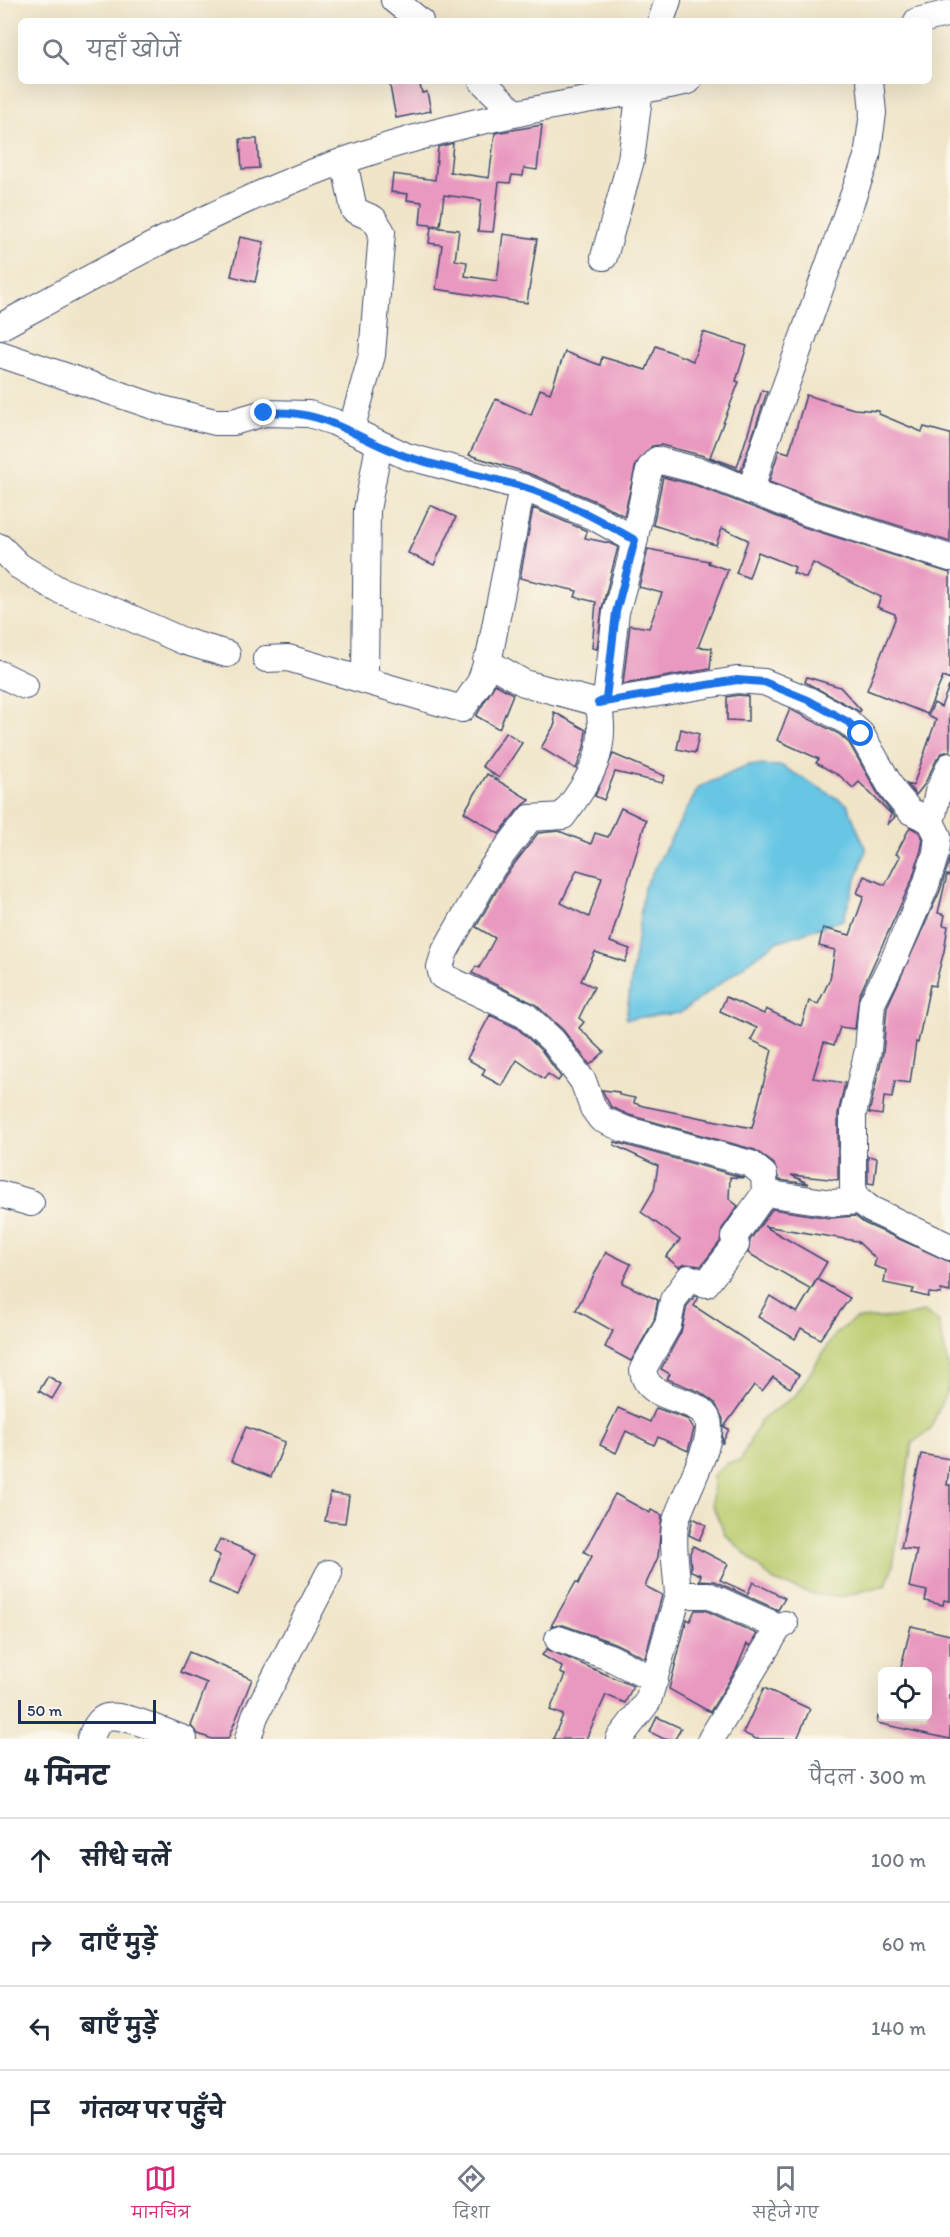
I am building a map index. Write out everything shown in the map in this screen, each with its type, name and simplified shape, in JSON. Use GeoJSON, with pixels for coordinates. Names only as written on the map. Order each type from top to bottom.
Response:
{"type":"FeatureCollection","features":[{"type":"Feature","properties":{"kind":"street"},"geometry":{"type":"LineString","coordinates":[[394,0],[416,18]]}},
{"type":"Feature","properties":{"kind":"street"},"geometry":{"type":"LineString","coordinates":[[662,18],[668,0]]}},
{"type":"Feature","properties":{"kind":"street"},"geometry":{"type":"LineString","coordinates":[[930,18],[950,13]]}},
{"type":"Feature","properties":{"kind":"street"},"geometry":{"type":"LineString","coordinates":[[485,84],[515,113]]}},
{"type":"Feature","properties":{"kind":"street"},"geometry":{"type":"LineString","coordinates":[[0,327],[141,250],[298,178],[344,161],[442,130],[639,86],[659,84]]}},
{"type":"Feature","properties":{"kind":"street"},"geometry":{"type":"LineString","coordinates":[[751,491],[762,452],[867,157],[873,113],[870,84]]}},
{"type":"Feature","properties":{"kind":"street"},"geometry":{"type":"LineString","coordinates":[[604,257],[631,160],[639,86]]}},
{"type":"Feature","properties":{"kind":"street"},"geometry":{"type":"LineString","coordinates":[[344,161],[354,210],[374,219],[382,232],[372,354],[351,430]]}},
{"type":"Feature","properties":{"kind":"street"},"geometry":{"type":"LineString","coordinates":[[0,354],[191,417],[225,423],[264,413],[285,411],[309,414],[351,430],[379,446],[406,456],[522,487],[594,517],[635,540]]}},
{"type":"Feature","properties":{"kind":"street"},"geometry":{"type":"LineString","coordinates":[[365,672],[367,510],[379,446]]}},
{"type":"Feature","properties":{"kind":"street"},"geometry":{"type":"LineString","coordinates":[[598,703],[606,699],[616,612],[635,540],[647,478],[657,460],[700,471],[809,513],[950,558]]}},
{"type":"Feature","properties":{"kind":"street"},"geometry":{"type":"LineString","coordinates":[[266,658],[288,658],[462,709],[480,682],[486,661],[522,487]]}},
{"type":"Feature","properties":{"kind":"street"},"geometry":{"type":"LineString","coordinates":[[0,547],[19,566],[58,590],[122,614],[183,642],[227,654]]}},
{"type":"Feature","properties":{"kind":"street"},"geometry":{"type":"LineString","coordinates":[[486,661],[524,682],[598,703],[737,680],[764,682],[808,700],[848,722],[861,734],[894,792],[910,811],[929,818],[938,836],[936,853],[926,885],[896,957],[872,1003],[868,1050],[853,1114],[853,1187],[859,1201]]}},
{"type":"Feature","properties":{"kind":"street"},"geometry":{"type":"LineString","coordinates":[[0,674],[25,686]]}},
{"type":"Feature","properties":{"kind":"street"},"geometry":{"type":"LineString","coordinates":[[598,703],[603,726],[601,747],[584,787],[563,816],[530,818],[492,868],[445,951],[440,967],[442,976],[525,1015],[553,1041],[583,1081],[593,1108],[602,1119],[624,1129],[751,1164],[764,1175],[765,1193],[734,1237],[736,1245],[706,1284],[689,1278],[674,1300],[668,1325],[643,1369],[643,1378],[648,1386],[703,1412],[708,1422],[706,1442],[675,1523],[678,1595],[655,1680],[648,1701],[619,1739]]}},
{"type":"Feature","properties":{"kind":"street"},"geometry":{"type":"LineString","coordinates":[[929,818],[933,815],[938,792],[950,766]]}},
{"type":"Feature","properties":{"kind":"street"},"geometry":{"type":"LineString","coordinates":[[765,1193],[832,1203],[859,1201],[950,1247]]}},
{"type":"Feature","properties":{"kind":"street"},"geometry":{"type":"LineString","coordinates":[[0,1194],[31,1203]]}},
{"type":"Feature","properties":{"kind":"street"},"geometry":{"type":"LineString","coordinates":[[248,1739],[255,1716],[328,1573]]}},
{"type":"Feature","properties":{"kind":"street"},"geometry":{"type":"LineString","coordinates":[[678,1595],[708,1596],[782,1626],[711,1739]]}},
{"type":"Feature","properties":{"kind":"street"},"geometry":{"type":"LineString","coordinates":[[558,1639],[609,1657],[655,1680]]}},
{"type":"Feature","properties":{"kind":"street"},"geometry":{"type":"LineString","coordinates":[[90,1739],[100,1720],[107,1717],[125,1718],[184,1739]]}},
{"type":"Feature","properties":{"kind":"green space"},"geometry":{"type":"Polygon","coordinates":[[[924,1312],[938,1321],[950,1372],[950,1383],[930,1430],[912,1443],[893,1566],[886,1585],[840,1597],[813,1594],[774,1581],[725,1534],[712,1504],[713,1476],[727,1463],[740,1461],[760,1421],[796,1395],[835,1334],[855,1319],[901,1317],[924,1312]]]}},
{"type":"Feature","properties":{"kind":"water"},"geometry":{"type":"Polygon","coordinates":[[[749,765],[782,766],[847,804],[866,850],[843,920],[776,942],[680,1013],[626,1019],[644,888],[699,787],[749,765]]]}},
{"type":"Feature","properties":{"kind":"building"},"geometry":{"type":"Polygon","coordinates":[[[390,84],[420,84],[422,93],[427,92],[431,111],[396,118],[390,84]]]}},
{"type":"Feature","properties":{"kind":"building"},"geometry":{"type":"Polygon","coordinates":[[[542,125],[537,170],[524,168],[523,176],[512,175],[510,183],[499,182],[493,232],[478,231],[481,200],[444,195],[440,226],[420,224],[422,202],[407,200],[408,194],[391,192],[393,174],[435,180],[438,147],[453,143],[450,172],[489,178],[495,133],[542,125]]]}},
{"type":"Feature","properties":{"kind":"building"},"geometry":{"type":"Polygon","coordinates":[[[240,139],[257,139],[259,168],[242,169],[240,139]]]}},
{"type":"Feature","properties":{"kind":"building"},"geometry":{"type":"Polygon","coordinates":[[[431,227],[459,230],[455,260],[467,262],[465,276],[497,281],[503,234],[537,239],[527,303],[436,289],[442,245],[429,243],[431,227]]]}},
{"type":"Feature","properties":{"kind":"building"},"geometry":{"type":"Polygon","coordinates":[[[240,237],[264,242],[255,282],[231,276],[240,237]]]}},
{"type":"Feature","properties":{"kind":"building"},"geometry":{"type":"Polygon","coordinates":[[[703,332],[747,346],[736,381],[739,382],[710,457],[737,467],[762,390],[767,392],[741,471],[704,456],[661,445],[652,446],[636,464],[624,516],[600,503],[528,473],[469,455],[496,399],[531,415],[540,389],[550,393],[565,352],[600,365],[602,357],[646,370],[656,346],[693,361],[703,332]]]}},
{"type":"Feature","properties":{"kind":"building"},"geometry":{"type":"Polygon","coordinates":[[[806,395],[854,409],[879,411],[879,414],[922,432],[924,427],[950,434],[950,542],[814,499],[769,482],[779,450],[789,453],[806,395]]]}},
{"type":"Feature","properties":{"kind":"building"},"geometry":{"type":"Polygon","coordinates":[[[663,477],[695,485],[804,527],[950,573],[950,680],[943,677],[927,714],[867,690],[895,619],[895,614],[877,607],[881,597],[813,563],[806,578],[793,573],[795,567],[758,552],[749,578],[736,573],[748,540],[722,528],[716,545],[653,525],[663,477]]]}},
{"type":"Feature","properties":{"kind":"building"},"geometry":{"type":"Polygon","coordinates":[[[430,505],[456,517],[434,565],[408,553],[430,505]]]}},
{"type":"Feature","properties":{"kind":"building"},"geometry":{"type":"Polygon","coordinates":[[[533,508],[587,531],[585,538],[618,547],[602,608],[597,649],[592,648],[596,602],[575,597],[577,591],[520,578],[533,508]]]}},
{"type":"Feature","properties":{"kind":"building"},"geometry":{"type":"Polygon","coordinates":[[[648,549],[709,561],[708,563],[728,570],[698,647],[712,648],[710,669],[623,684],[630,625],[649,628],[662,593],[639,587],[648,549]]]}},
{"type":"Feature","properties":{"kind":"building"},"geometry":{"type":"Polygon","coordinates":[[[807,677],[840,687],[861,710],[860,712],[805,682],[807,677]]]}},
{"type":"Feature","properties":{"kind":"building"},"geometry":{"type":"Polygon","coordinates":[[[495,684],[513,694],[499,729],[476,716],[495,684]]]}},
{"type":"Feature","properties":{"kind":"building"},"geometry":{"type":"Polygon","coordinates":[[[949,686],[950,751],[942,753],[937,759],[924,785],[916,795],[907,784],[913,786],[936,720],[928,716],[934,703],[941,707],[949,686]]]}},
{"type":"Feature","properties":{"kind":"building"},"geometry":{"type":"Polygon","coordinates":[[[748,696],[748,721],[727,720],[727,697],[748,696]]]}},
{"type":"Feature","properties":{"kind":"building"},"geometry":{"type":"Polygon","coordinates":[[[790,709],[839,734],[849,743],[881,799],[895,817],[887,825],[891,814],[859,782],[853,788],[840,776],[816,763],[819,759],[777,740],[790,709]]]}},
{"type":"Feature","properties":{"kind":"building"},"geometry":{"type":"Polygon","coordinates":[[[554,712],[586,730],[584,747],[576,769],[541,748],[555,724],[554,712]]]}},
{"type":"Feature","properties":{"kind":"building"},"geometry":{"type":"Polygon","coordinates":[[[681,729],[699,734],[695,753],[677,749],[681,729]]]}},
{"type":"Feature","properties":{"kind":"building"},"geometry":{"type":"Polygon","coordinates":[[[506,732],[522,743],[499,778],[482,766],[506,732]]]}},
{"type":"Feature","properties":{"kind":"building"},"geometry":{"type":"Polygon","coordinates":[[[613,754],[665,776],[662,783],[615,772],[604,800],[595,796],[613,754]]]}},
{"type":"Feature","properties":{"kind":"building"},"geometry":{"type":"Polygon","coordinates":[[[487,774],[530,800],[518,809],[499,834],[464,812],[487,774]]]}},
{"type":"Feature","properties":{"kind":"building"},"geometry":{"type":"Polygon","coordinates":[[[621,808],[646,820],[610,942],[630,949],[625,962],[595,952],[581,981],[594,987],[579,1018],[584,1022],[579,1028],[604,1052],[590,1065],[563,1030],[535,1004],[472,973],[476,966],[479,968],[495,938],[476,927],[505,876],[538,833],[559,831],[591,844],[595,833],[608,837],[621,808]],[[577,870],[561,903],[589,917],[602,877],[577,870]]]}},
{"type":"Feature","properties":{"kind":"building"},"geometry":{"type":"Polygon","coordinates":[[[910,827],[919,832],[923,839],[921,850],[912,880],[859,996],[855,1029],[840,1027],[834,1045],[824,1042],[813,1078],[845,1083],[838,1114],[838,1180],[791,1175],[809,1184],[779,1180],[774,1164],[755,1150],[629,1115],[611,1107],[602,1090],[619,1092],[619,1095],[635,1098],[634,1103],[643,1106],[752,1128],[772,1050],[751,1040],[757,1028],[720,1011],[726,997],[764,1014],[766,1009],[801,1026],[809,1001],[818,1004],[830,979],[835,950],[819,946],[823,928],[850,935],[864,896],[857,893],[864,876],[885,885],[900,856],[896,854],[910,827]]]}},
{"type":"Feature","properties":{"kind":"building"},"geometry":{"type":"Polygon","coordinates":[[[950,858],[950,876],[947,875],[938,913],[945,915],[943,925],[948,926],[944,951],[935,986],[930,985],[918,1043],[916,1042],[910,1083],[895,1081],[892,1098],[884,1097],[882,1115],[869,1113],[883,1053],[887,1007],[940,891],[950,858]]]}},
{"type":"Feature","properties":{"kind":"building"},"geometry":{"type":"Polygon","coordinates":[[[490,1015],[517,1028],[542,1051],[561,1077],[558,1081],[548,1074],[544,1079],[517,1060],[502,1086],[482,1075],[485,1069],[467,1059],[490,1015]]]}},
{"type":"Feature","properties":{"kind":"building"},"geometry":{"type":"Polygon","coordinates":[[[615,1142],[745,1178],[730,1177],[729,1199],[738,1206],[722,1229],[720,1242],[701,1266],[685,1264],[679,1267],[666,1257],[680,1240],[641,1212],[654,1190],[658,1166],[614,1145],[615,1142]]]}},
{"type":"Feature","properties":{"kind":"building"},"geometry":{"type":"Polygon","coordinates":[[[868,1156],[877,1158],[874,1184],[868,1183],[868,1156]]]}},
{"type":"Feature","properties":{"kind":"building"},"geometry":{"type":"Polygon","coordinates":[[[772,1209],[830,1218],[855,1216],[864,1223],[950,1262],[950,1292],[941,1290],[941,1294],[929,1293],[928,1297],[912,1293],[914,1289],[884,1283],[886,1270],[874,1266],[876,1259],[857,1241],[764,1226],[827,1262],[811,1289],[748,1253],[750,1240],[772,1209]]]}},
{"type":"Feature","properties":{"kind":"building"},"geometry":{"type":"Polygon","coordinates":[[[606,1252],[631,1264],[622,1283],[658,1300],[654,1320],[631,1361],[605,1347],[613,1331],[576,1310],[606,1252]]]}},
{"type":"Feature","properties":{"kind":"building"},"geometry":{"type":"Polygon","coordinates":[[[817,1279],[850,1298],[820,1339],[801,1328],[795,1339],[758,1317],[770,1296],[797,1313],[817,1279]]]}},
{"type":"Feature","properties":{"kind":"building"},"geometry":{"type":"Polygon","coordinates":[[[695,1296],[699,1297],[694,1306],[799,1375],[790,1388],[773,1377],[762,1391],[754,1385],[724,1427],[729,1429],[722,1444],[723,1419],[715,1403],[700,1392],[667,1379],[670,1374],[661,1369],[681,1332],[687,1306],[695,1296]]]}},
{"type":"Feature","properties":{"kind":"building"},"geometry":{"type":"Polygon","coordinates":[[[48,1376],[61,1384],[52,1399],[39,1391],[48,1376]]]}},
{"type":"Feature","properties":{"kind":"building"},"geometry":{"type":"Polygon","coordinates":[[[618,1408],[650,1422],[656,1408],[687,1419],[694,1429],[688,1451],[658,1437],[654,1445],[626,1431],[616,1453],[600,1445],[618,1408]]]}},
{"type":"Feature","properties":{"kind":"building"},"geometry":{"type":"Polygon","coordinates":[[[246,1427],[285,1442],[271,1477],[231,1461],[246,1427]]]}},
{"type":"Feature","properties":{"kind":"building"},"geometry":{"type":"Polygon","coordinates":[[[921,1454],[950,1459],[947,1485],[950,1485],[950,1601],[944,1600],[943,1605],[925,1601],[927,1591],[909,1587],[917,1550],[901,1548],[921,1454]]]}},
{"type":"Feature","properties":{"kind":"building"},"geometry":{"type":"Polygon","coordinates":[[[330,1493],[349,1496],[345,1523],[325,1521],[330,1493]]]}},
{"type":"Feature","properties":{"kind":"building"},"geometry":{"type":"Polygon","coordinates":[[[615,1494],[650,1513],[651,1510],[662,1515],[658,1557],[645,1586],[662,1595],[645,1658],[614,1643],[563,1625],[551,1626],[576,1582],[578,1584],[592,1556],[584,1552],[615,1494]]]}},
{"type":"Feature","properties":{"kind":"building"},"geometry":{"type":"Polygon","coordinates":[[[693,1518],[706,1525],[699,1540],[689,1535],[693,1518]]]}},
{"type":"Feature","properties":{"kind":"building"},"geometry":{"type":"Polygon","coordinates":[[[220,1539],[256,1554],[238,1595],[209,1583],[220,1555],[214,1552],[220,1539]]]}},
{"type":"Feature","properties":{"kind":"building"},"geometry":{"type":"Polygon","coordinates":[[[693,1546],[728,1564],[720,1580],[748,1593],[753,1582],[785,1598],[778,1610],[714,1581],[699,1580],[701,1575],[691,1571],[690,1553],[693,1546]]]}},
{"type":"Feature","properties":{"kind":"building"},"geometry":{"type":"Polygon","coordinates":[[[695,1610],[705,1610],[757,1634],[750,1646],[747,1644],[737,1668],[710,1712],[669,1689],[687,1619],[690,1621],[695,1610]]]}},
{"type":"Feature","properties":{"kind":"building"},"geometry":{"type":"Polygon","coordinates":[[[911,1626],[950,1635],[950,1739],[877,1723],[878,1716],[878,1721],[932,1721],[932,1667],[901,1667],[911,1626]]]}},
{"type":"Feature","properties":{"kind":"building"},"geometry":{"type":"Polygon","coordinates":[[[547,1649],[633,1686],[625,1703],[606,1695],[586,1739],[553,1739],[563,1715],[550,1710],[565,1675],[560,1673],[562,1667],[542,1655],[547,1649]]]}},
{"type":"Feature","properties":{"kind":"building"},"geometry":{"type":"Polygon","coordinates":[[[189,1652],[252,1679],[228,1739],[212,1739],[198,1734],[191,1726],[207,1683],[180,1672],[189,1652]]]}},
{"type":"Feature","properties":{"kind":"building"},"geometry":{"type":"Polygon","coordinates":[[[764,1688],[810,1709],[797,1739],[756,1739],[743,1733],[764,1688]]]}},
{"type":"Feature","properties":{"kind":"building"},"geometry":{"type":"Polygon","coordinates":[[[657,1717],[681,1728],[675,1739],[664,1739],[650,1732],[657,1717]]]}},
{"type":"Feature","properties":{"kind":"route"},"geometry":{"type":"LineString","coordinates":[[264,413],[285,411],[309,414],[334,422],[379,446],[406,456],[522,487],[594,517],[635,540],[616,612],[606,699],[598,703],[625,697],[699,689],[737,680],[764,682],[808,700],[848,722],[861,734]]}}]}
